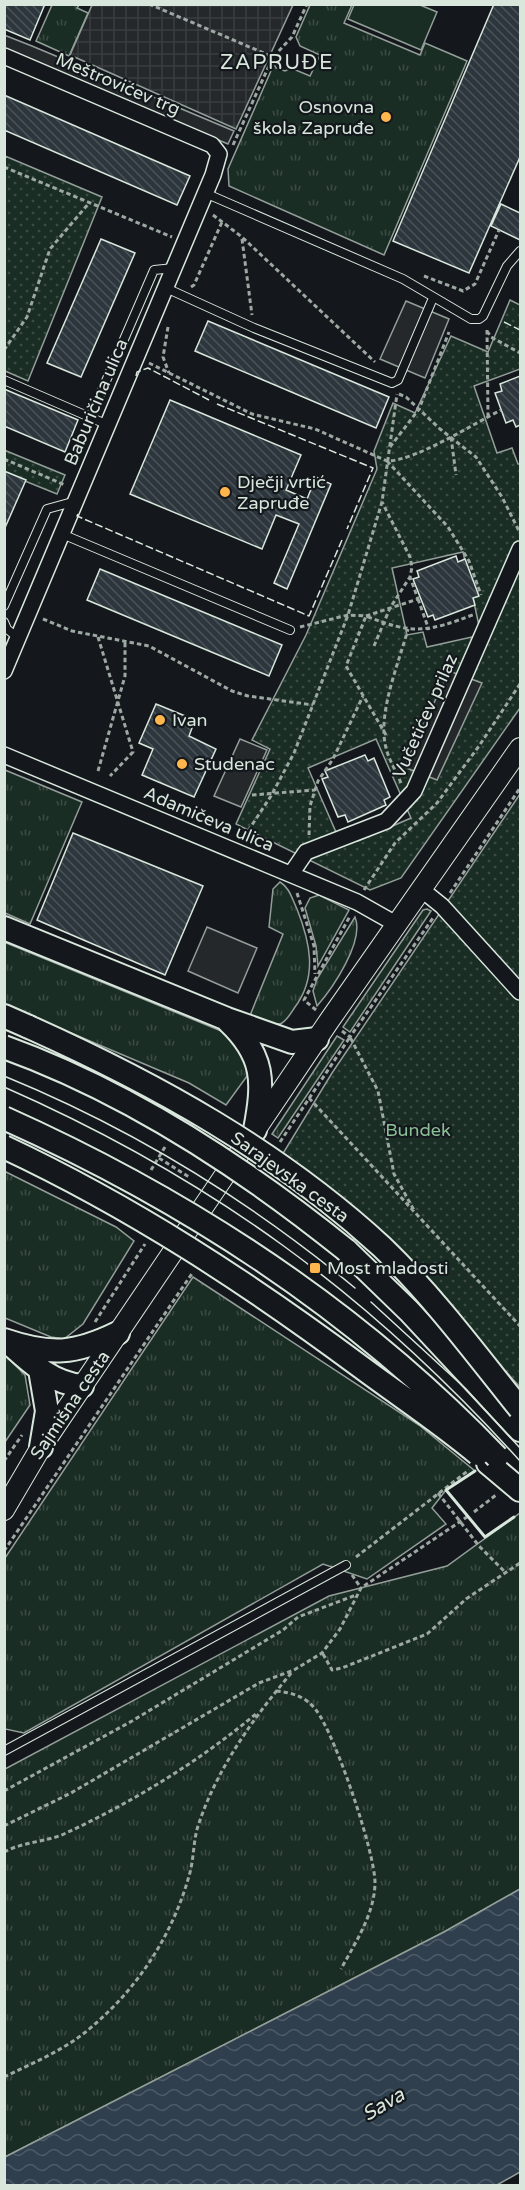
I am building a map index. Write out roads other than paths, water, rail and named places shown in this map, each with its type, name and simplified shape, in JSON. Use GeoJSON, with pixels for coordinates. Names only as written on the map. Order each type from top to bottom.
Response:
{"type":"FeatureCollection","features":[{"type":"Feature","properties":{"kind":"main road"},"geometry":{"type":"LineString","coordinates":[[4,928],[227,1019],[292,1042],[317,1039]]}},
{"type":"Feature","properties":{"kind":"main road","name":"Sarajevska cesta"},"geometry":{"type":"LineString","coordinates":[[4,1016],[111,1064],[190,1108],[276,1163],[344,1215],[381,1247],[425,1293],[520,1409]]}},
{"type":"Feature","properties":{"kind":"main road"},"geometry":{"type":"LineString","coordinates":[[227,1019],[250,1045],[260,1068],[260,1103],[255,1130]]}},
{"type":"Feature","properties":{"kind":"main road","name":"Sarajevska cesta"},"geometry":{"type":"LineString","coordinates":[[4,1047],[83,1081],[171,1127],[242,1172],[304,1216],[375,1278],[520,1430]]}},
{"type":"Feature","properties":{"kind":"main road"},"geometry":{"type":"LineString","coordinates":[[4,1118],[141,1186],[305,1290],[415,1378],[487,1461],[509,1491]]}},
{"type":"Feature","properties":{"kind":"main road"},"geometry":{"type":"LineString","coordinates":[[4,1147],[92,1190],[194,1250],[420,1409],[520,1484]]}},
{"type":"Feature","properties":{"kind":"main road"},"geometry":{"type":"LineString","coordinates":[[44,1360],[61,1352],[126,1338]]}},
{"type":"Feature","properties":{"kind":"main road"},"geometry":{"type":"LineString","coordinates":[[5,1340],[44,1360],[64,1383],[82,1386]]}},
{"type":"Feature","properties":{"kind":"main road"},"geometry":{"type":"LineString","coordinates":[[41,1447],[47,1411],[44,1360]]}},
{"type":"Feature","properties":{"kind":"street","name":"Meštrovićev trg"},"geometry":{"type":"LineString","coordinates":[[4,56],[223,148]]}},
{"type":"Feature","properties":{"kind":"street","name":"Baburičina ulica"},"geometry":{"type":"LineString","coordinates":[[4,671],[223,148]]}},
{"type":"Feature","properties":{"kind":"street","name":"Vučetićev prilaz"},"geometry":{"type":"LineString","coordinates":[[291,874],[306,852],[386,821],[408,800],[420,779],[489,611],[520,549]]}},
{"type":"Feature","properties":{"kind":"street","name":"Sajmišna cesta"},"geometry":{"type":"LineString","coordinates":[[4,1510],[22,1477],[82,1386],[126,1338],[255,1130],[520,748]]}},
{"type":"Feature","properties":{"kind":"street","name":"Adamičeva ulica"},"geometry":{"type":"LineString","coordinates":[[4,755],[357,902],[396,924]]}},
{"type":"Feature","properties":{"kind":"street"},"geometry":{"type":"LineString","coordinates":[[421,889],[442,906],[520,992]]}},
{"type":"Feature","properties":{"kind":"street","name":"Sajmišna cesta"},"geometry":{"type":"LineString","coordinates":[[4,1498],[22,1477]]}},
{"type":"Feature","properties":{"kind":"lane"},"geometry":{"type":"LineString","coordinates":[[203,199],[403,279],[471,319],[479,320],[486,311],[507,266],[520,251]]}},
{"type":"Feature","properties":{"kind":"lane"},"geometry":{"type":"LineString","coordinates":[[90,418],[154,270],[174,268]]}},
{"type":"Feature","properties":{"kind":"lane"},"geometry":{"type":"LineString","coordinates":[[166,288],[254,328],[392,383],[398,380],[433,298]]}},
{"type":"Feature","properties":{"kind":"lane"},"geometry":{"type":"LineString","coordinates":[[4,380],[108,425]]}},
{"type":"Feature","properties":{"kind":"lane"},"geometry":{"type":"LineString","coordinates":[[4,606],[47,509],[78,496]]}},
{"type":"Feature","properties":{"kind":"lane"},"geometry":{"type":"LineString","coordinates":[[62,534],[290,630]]}},
{"type":"Feature","properties":{"kind":"lane"},"geometry":{"type":"LineString","coordinates":[[4,622],[7,629],[18,638]]}},
{"type":"Feature","properties":{"kind":"lane"},"geometry":{"type":"LineString","coordinates":[[4,1751],[345,1565]]}},
{"type":"Feature","properties":{"kind":"water","name":"Sava"},"geometry":{"type":"Polygon","coordinates":[[[520,1889],[520,2172],[497,2185],[5,2185],[5,2157],[444,1932],[520,1889]]]}},
{"type":"Feature","properties":{"kind":"tram line"},"geometry":{"type":"LineString","coordinates":[[4,1076],[98,1119],[188,1169],[274,1225],[355,1288]]}},
{"type":"Feature","properties":{"kind":"tram line"},"geometry":{"type":"LineString","coordinates":[[4,1087],[79,1122],[151,1160],[218,1201],[283,1246],[345,1293],[405,1345],[520,1461]]}},
{"type":"Feature","properties":{"kind":"tram line"},"geometry":{"type":"LineString","coordinates":[[371,1302],[466,1389],[520,1448]]}},
{"type":"Feature","properties":{"kind":"place","name":"Osnovna škola Zapruđe"},"geometry":{"type":"Point","coordinates":[386,117]}},
{"type":"Feature","properties":{"kind":"place","name":"Dječji vrtić Zapruđe"},"geometry":{"type":"Point","coordinates":[225,492]}},
{"type":"Feature","properties":{"kind":"place","name":"Ivan"},"geometry":{"type":"Point","coordinates":[160,720]}},
{"type":"Feature","properties":{"kind":"place","name":"Studenac"},"geometry":{"type":"Point","coordinates":[182,764]}},
{"type":"Feature","properties":{"kind":"place","name":"Most mladosti"},"geometry":{"type":"Point","coordinates":[315,1268]}},
{"type":"Feature","properties":{"kind":"district","name":"ZAPRUĐE"},"geometry":{"type":"Point","coordinates":[277,62]}},
{"type":"Feature","properties":{"kind":"park label","name":"Bundek"},"geometry":{"type":"Point","coordinates":[418,1130]}}]}
